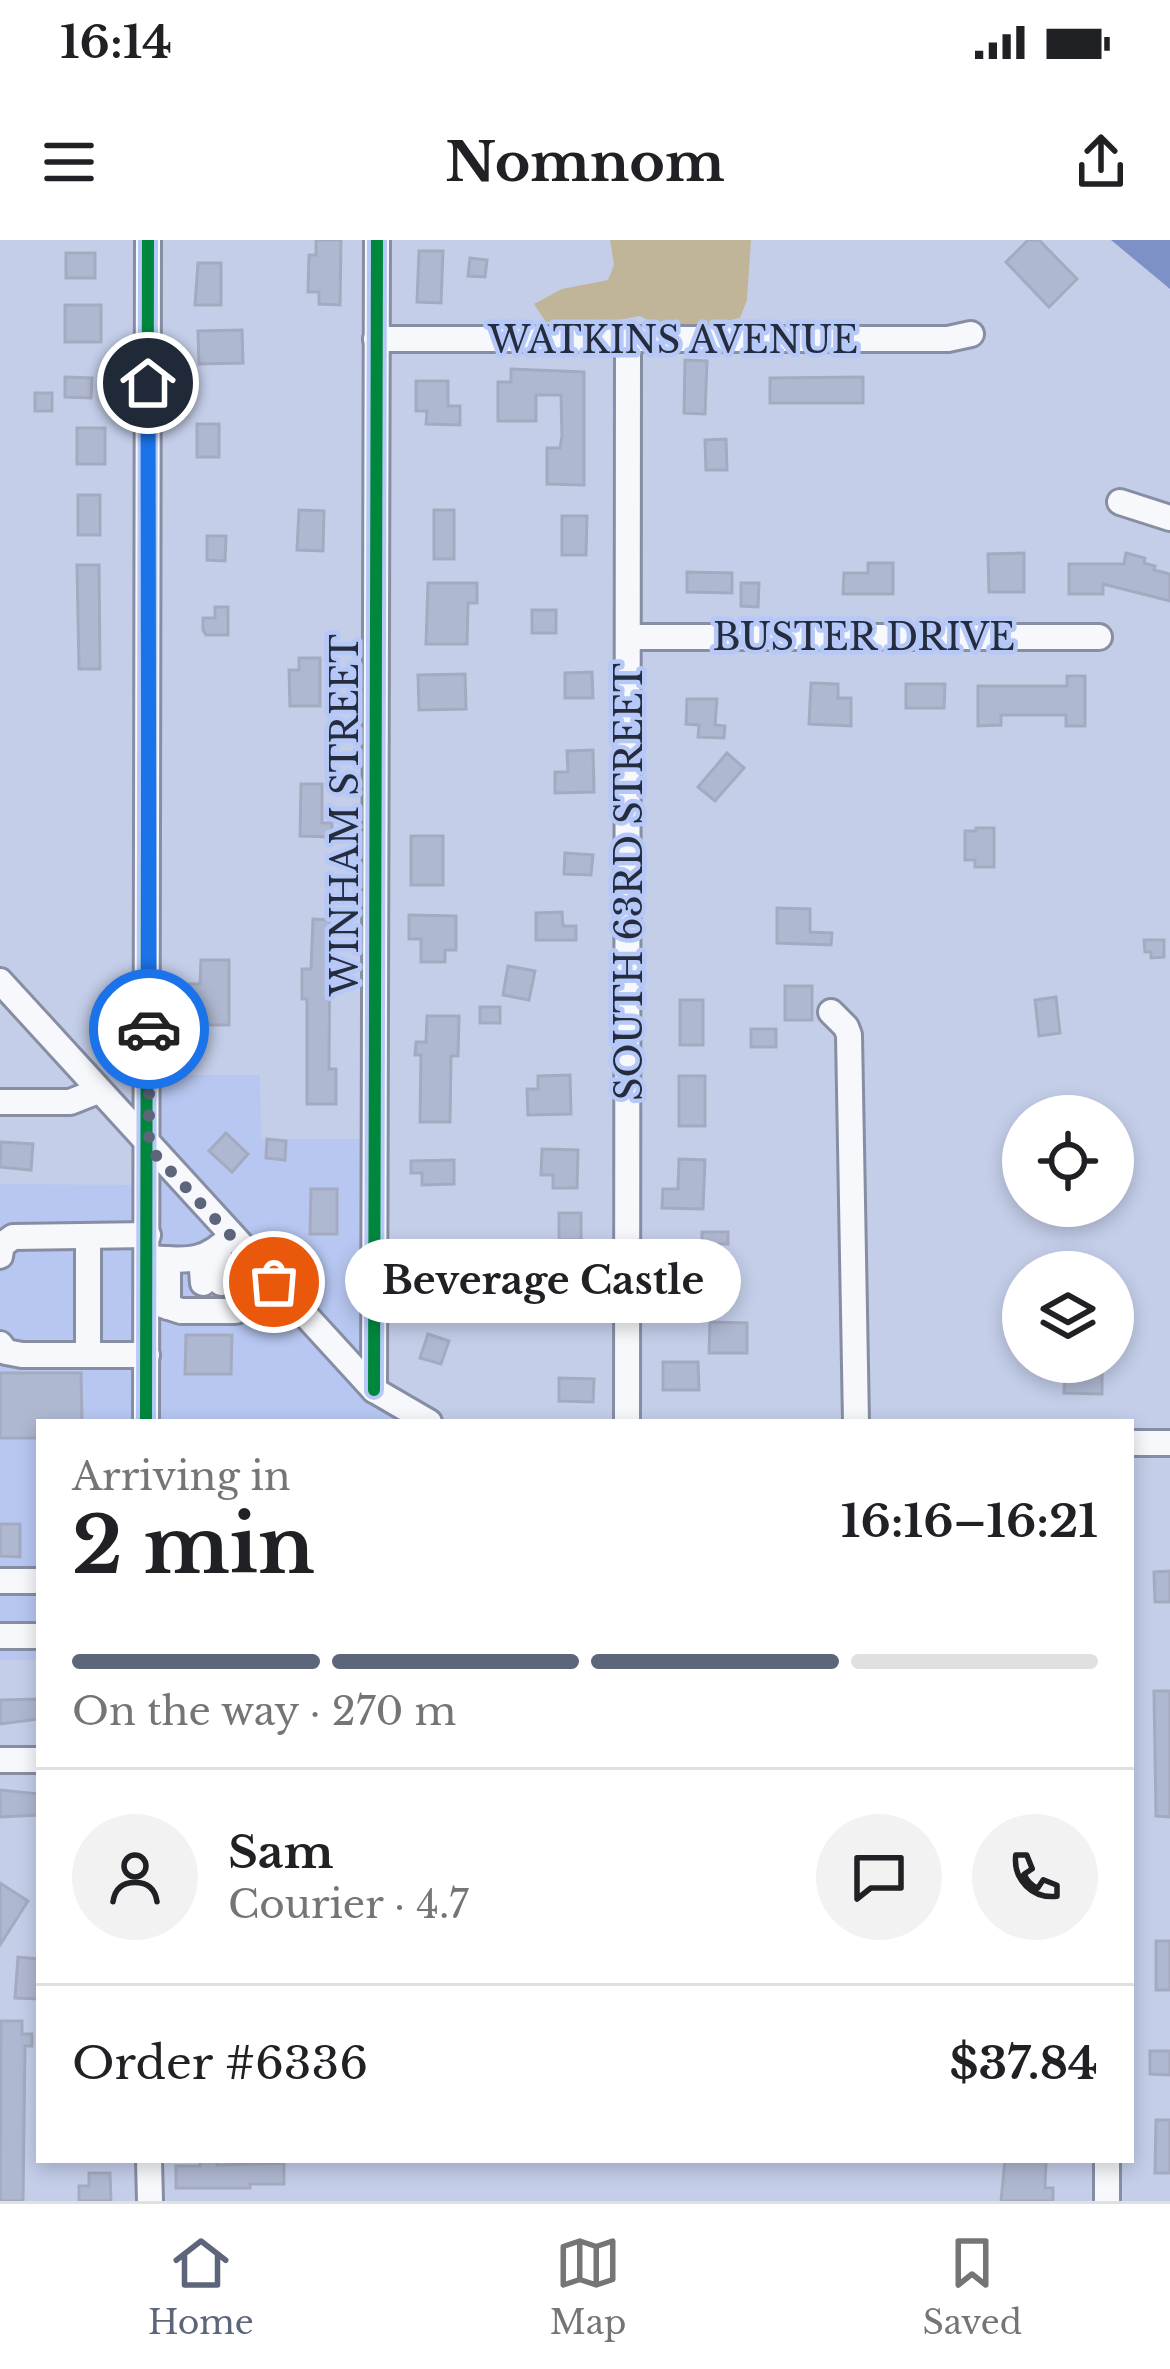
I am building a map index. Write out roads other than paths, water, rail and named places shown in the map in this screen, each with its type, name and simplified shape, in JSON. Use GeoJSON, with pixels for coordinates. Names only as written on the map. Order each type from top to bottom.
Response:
{"type":"FeatureCollection","features":[{"type":"Feature","properties":{"kind":"street"},"geometry":{"type":"LineString","coordinates":[[148,240],[149,1148],[197,1282]]}},
{"type":"Feature","properties":{"kind":"street","name":"WINHAM STREET"},"geometry":{"type":"LineString","coordinates":[[374,1390],[377,240]]}},
{"type":"Feature","properties":{"kind":"street","name":"WATKINS AVENUE"},"geometry":{"type":"LineString","coordinates":[[376,339],[628,342],[948,339],[970,334]]}},
{"type":"Feature","properties":{"kind":"street","name":"SOUTH 63RD STREET"},"geometry":{"type":"LineString","coordinates":[[627,1419],[628,342]]}},
{"type":"Feature","properties":{"kind":"street"},"geometry":{"type":"LineString","coordinates":[[1120,502],[1170,518]]}},
{"type":"Feature","properties":{"kind":"street","name":"BUSTER DRIVE"},"geometry":{"type":"LineString","coordinates":[[629,637],[1099,637]]}},
{"type":"Feature","properties":{"kind":"street"},"geometry":{"type":"LineString","coordinates":[[0,981],[149,1148],[197,1282]]}},
{"type":"Feature","properties":{"kind":"street"},"geometry":{"type":"LineString","coordinates":[[832,1012],[849,1035],[856,1419]]}},
{"type":"Feature","properties":{"kind":"street"},"geometry":{"type":"LineString","coordinates":[[0,1102],[70,1102],[98,1091]]}},
{"type":"Feature","properties":{"kind":"street"},"geometry":{"type":"LineString","coordinates":[[0,1256],[2,1245],[13,1238],[88,1236],[197,1282],[236,1311],[267,1287]]}},
{"type":"Feature","properties":{"kind":"street"},"geometry":{"type":"LineString","coordinates":[[88,1236],[88,1355]]}},
{"type":"Feature","properties":{"kind":"street"},"geometry":{"type":"LineString","coordinates":[[197,1282],[267,1287],[374,1390],[424,1419]]}},
{"type":"Feature","properties":{"kind":"street"},"geometry":{"type":"LineString","coordinates":[[146,1419],[147,1355],[197,1282]]}},
{"type":"Feature","properties":{"kind":"street"},"geometry":{"type":"LineString","coordinates":[[0,1344],[6,1352],[22,1355],[147,1355]]}},
{"type":"Feature","properties":{"kind":"street"},"geometry":{"type":"LineString","coordinates":[[1134,1443],[1170,1443]]}},
{"type":"Feature","properties":{"kind":"street"},"geometry":{"type":"LineString","coordinates":[[0,1581],[36,1581]]}},
{"type":"Feature","properties":{"kind":"street"},"geometry":{"type":"LineString","coordinates":[[0,1636],[36,1636]]}},
{"type":"Feature","properties":{"kind":"street"},"geometry":{"type":"LineString","coordinates":[[0,1760],[36,1760]]}},
{"type":"Feature","properties":{"kind":"street"},"geometry":{"type":"LineString","coordinates":[[149,2163],[150,2201]]}},
{"type":"Feature","properties":{"kind":"street"},"geometry":{"type":"LineString","coordinates":[[1107,2163],[1107,2201]]}},
{"type":"Feature","properties":{"kind":"place","name":"Beverage Castle"},"geometry":{"type":"Point","coordinates":[274,1282]}}]}
